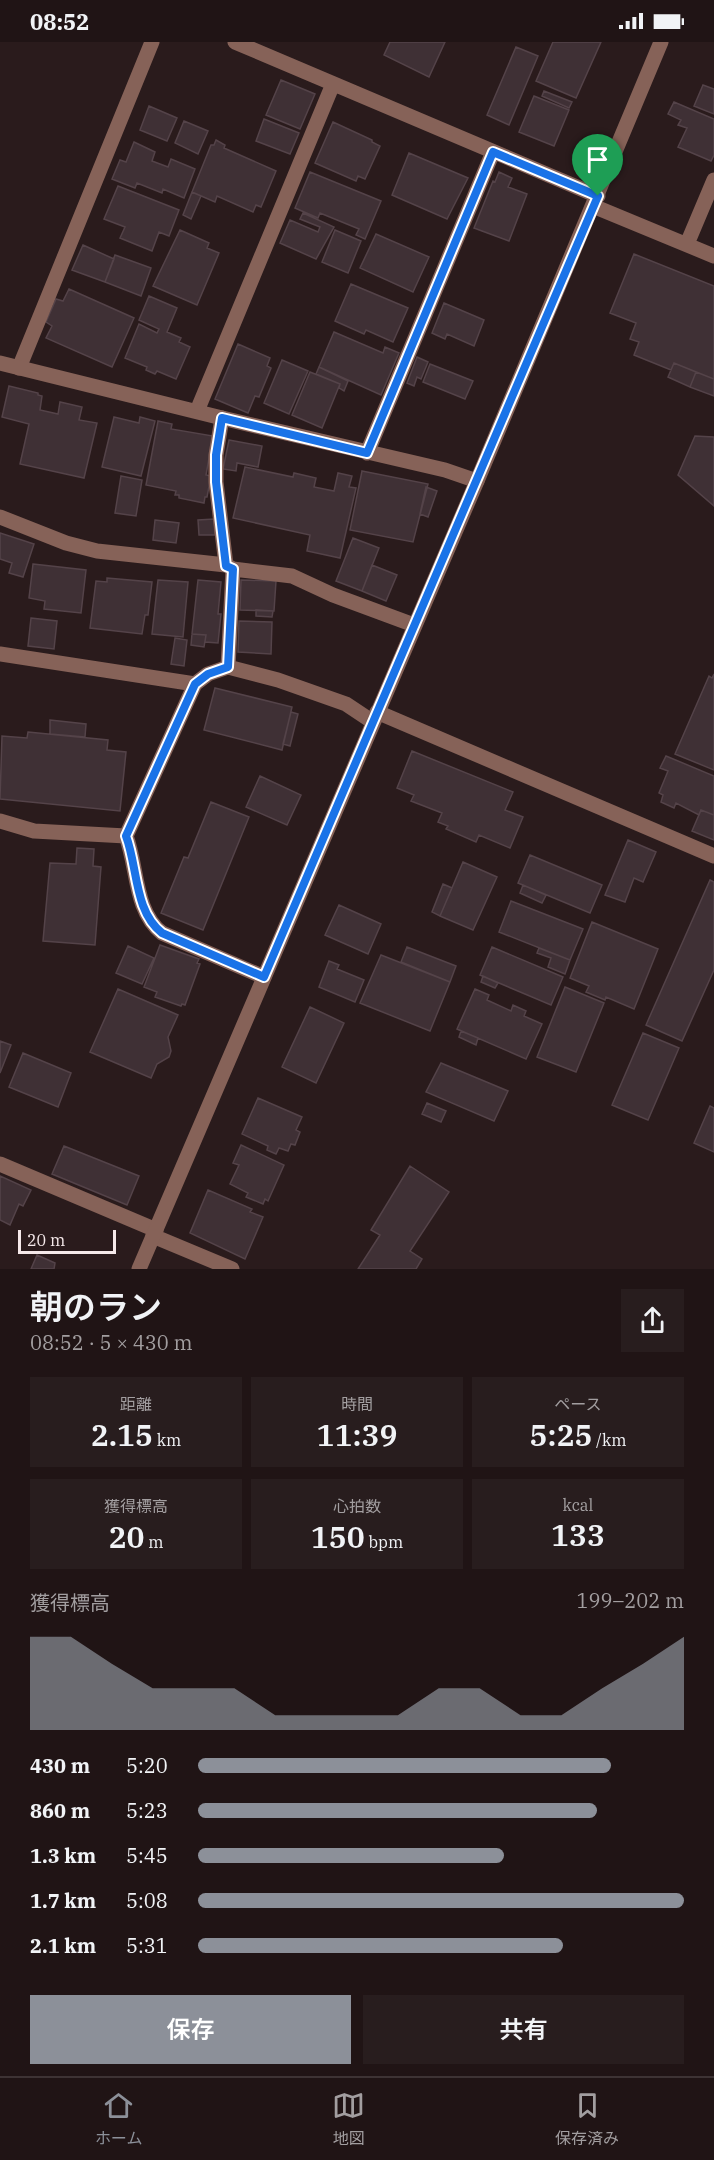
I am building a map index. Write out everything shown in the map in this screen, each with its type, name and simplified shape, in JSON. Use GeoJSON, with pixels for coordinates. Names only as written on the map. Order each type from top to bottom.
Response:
{"type":"FeatureCollection","features":[{"type":"Feature","properties":{"kind":"street"},"geometry":{"type":"LineString","coordinates":[[19,368],[152,42]]}},
{"type":"Feature","properties":{"kind":"street"},"geometry":{"type":"LineString","coordinates":[[235,42],[493,152],[714,256]]}},
{"type":"Feature","properties":{"kind":"street"},"geometry":{"type":"LineString","coordinates":[[139,1269],[477,481],[661,42]]}},
{"type":"Feature","properties":{"kind":"street"},"geometry":{"type":"LineString","coordinates":[[197,411],[333,84]]}},
{"type":"Feature","properties":{"kind":"street"},"geometry":{"type":"LineString","coordinates":[[367,453],[493,152]]}},
{"type":"Feature","properties":{"kind":"street"},"geometry":{"type":"LineString","coordinates":[[687,244],[714,180]]}},
{"type":"Feature","properties":{"kind":"street"},"geometry":{"type":"LineString","coordinates":[[0,363],[367,453],[446,470],[477,481]]}},
{"type":"Feature","properties":{"kind":"street"},"geometry":{"type":"LineString","coordinates":[[222,418],[216,455],[216,482],[230,567],[228,667]]}},
{"type":"Feature","properties":{"kind":"street"},"geometry":{"type":"LineString","coordinates":[[0,517],[66,543],[97,551],[292,576],[333,595],[414,626]]}},
{"type":"Feature","properties":{"kind":"street"},"geometry":{"type":"LineString","coordinates":[[0,654],[195,684]]}},
{"type":"Feature","properties":{"kind":"street"},"geometry":{"type":"LineString","coordinates":[[264,977],[162,933],[152,925],[142,905],[132,851],[126,836],[195,684],[208,674],[228,667],[278,680],[346,704],[714,856]]}},
{"type":"Feature","properties":{"kind":"street"},"geometry":{"type":"LineString","coordinates":[[0,821],[34,831],[126,836]]}},
{"type":"Feature","properties":{"kind":"street"},"geometry":{"type":"LineString","coordinates":[[0,1164],[232,1269]]}},
{"type":"Feature","properties":{"kind":"building"},"geometry":{"type":"Polygon","coordinates":[[[390,42],[445,42],[429,77],[384,55],[390,42]]]}},
{"type":"Feature","properties":{"kind":"building"},"geometry":{"type":"Polygon","coordinates":[[[553,42],[601,42],[576,98],[536,81],[553,42]]]}},
{"type":"Feature","properties":{"kind":"building"},"geometry":{"type":"Polygon","coordinates":[[[516,47],[538,56],[509,125],[487,115],[516,47]]]}},
{"type":"Feature","properties":{"kind":"building"},"geometry":{"type":"Polygon","coordinates":[[[281,80],[315,94],[300,129],[266,115],[281,80]]]}},
{"type":"Feature","properties":{"kind":"building"},"geometry":{"type":"Polygon","coordinates":[[[703,85],[714,89],[714,114],[694,106],[703,85]]]}},
{"type":"Feature","properties":{"kind":"building"},"geometry":{"type":"Polygon","coordinates":[[[544,91],[572,102],[569,108],[542,96],[544,91]]]}},
{"type":"Feature","properties":{"kind":"building"},"geometry":{"type":"Polygon","coordinates":[[[534,96],[569,110],[554,146],[519,132],[534,96]]]}},
{"type":"Feature","properties":{"kind":"building"},"geometry":{"type":"Polygon","coordinates":[[[674,102],[714,119],[714,155],[711,161],[678,147],[687,128],[678,125],[681,120],[668,114],[674,102]]]}},
{"type":"Feature","properties":{"kind":"building"},"geometry":{"type":"Polygon","coordinates":[[[149,106],[177,118],[167,141],[140,130],[149,106]]]}},
{"type":"Feature","properties":{"kind":"building"},"geometry":{"type":"Polygon","coordinates":[[[264,119],[299,133],[290,154],[256,141],[264,119]]]}},
{"type":"Feature","properties":{"kind":"building"},"geometry":{"type":"Polygon","coordinates":[[[184,121],[208,131],[198,154],[175,143],[184,121]]]}},
{"type":"Feature","properties":{"kind":"building"},"geometry":{"type":"Polygon","coordinates":[[[333,122],[380,146],[365,179],[358,176],[356,181],[315,163],[333,122]]]}},
{"type":"Feature","properties":{"kind":"building"},"geometry":{"type":"Polygon","coordinates":[[[216,140],[225,145],[224,148],[276,171],[261,207],[256,205],[253,212],[217,196],[215,202],[192,192],[211,145],[214,145],[216,140]]]}},
{"type":"Feature","properties":{"kind":"building"},"geometry":{"type":"Polygon","coordinates":[[[134,142],[155,152],[152,161],[168,167],[171,159],[195,169],[184,198],[163,189],[162,193],[137,183],[135,188],[112,179],[120,160],[126,162],[134,142]]]}},
{"type":"Feature","properties":{"kind":"building"},"geometry":{"type":"Polygon","coordinates":[[[409,153],[468,178],[447,219],[392,195],[409,153]]]}},
{"type":"Feature","properties":{"kind":"building"},"geometry":{"type":"Polygon","coordinates":[[[310,172],[381,201],[365,239],[356,235],[359,229],[320,213],[318,218],[295,208],[310,172]]]}},
{"type":"Feature","properties":{"kind":"building"},"geometry":{"type":"Polygon","coordinates":[[[499,172],[512,178],[508,187],[527,194],[509,241],[474,228],[493,181],[495,182],[499,172]]]}},
{"type":"Feature","properties":{"kind":"building"},"geometry":{"type":"Polygon","coordinates":[[[118,186],[179,210],[169,236],[159,232],[152,251],[120,238],[125,227],[104,219],[118,186]]]}},
{"type":"Feature","properties":{"kind":"building"},"geometry":{"type":"Polygon","coordinates":[[[192,192],[201,196],[191,219],[183,215],[192,192]]]}},
{"type":"Feature","properties":{"kind":"building"},"geometry":{"type":"Polygon","coordinates":[[[303,213],[334,227],[316,259],[280,243],[290,220],[318,232],[320,227],[300,219],[303,213]]]}},
{"type":"Feature","properties":{"kind":"building"},"geometry":{"type":"Polygon","coordinates":[[[180,230],[209,243],[207,248],[219,253],[197,305],[153,286],[180,230]]]}},
{"type":"Feature","properties":{"kind":"building"},"geometry":{"type":"Polygon","coordinates":[[[335,230],[361,241],[348,273],[322,262],[335,230]]]}},
{"type":"Feature","properties":{"kind":"building"},"geometry":{"type":"Polygon","coordinates":[[[376,234],[429,257],[413,292],[360,268],[376,234]]]}},
{"type":"Feature","properties":{"kind":"building"},"geometry":{"type":"Polygon","coordinates":[[[83,245],[114,259],[105,282],[72,270],[83,245]]]}},
{"type":"Feature","properties":{"kind":"building"},"geometry":{"type":"Polygon","coordinates":[[[634,254],[714,286],[714,379],[674,363],[671,370],[634,355],[639,342],[630,339],[636,323],[610,313],[634,254]]]}},
{"type":"Feature","properties":{"kind":"building"},"geometry":{"type":"Polygon","coordinates":[[[115,255],[151,268],[141,296],[105,282],[115,255]]]}},
{"type":"Feature","properties":{"kind":"building"},"geometry":{"type":"Polygon","coordinates":[[[351,284],[408,308],[393,342],[366,330],[364,334],[335,321],[351,284]]]}},
{"type":"Feature","properties":{"kind":"building"},"geometry":{"type":"Polygon","coordinates":[[[69,289],[134,318],[112,367],[46,338],[52,326],[46,322],[56,299],[63,301],[69,289]]]}},
{"type":"Feature","properties":{"kind":"building"},"geometry":{"type":"Polygon","coordinates":[[[149,296],[177,308],[167,332],[181,338],[179,342],[190,347],[176,379],[157,371],[155,374],[146,370],[147,367],[125,358],[139,324],[157,333],[159,329],[139,320],[149,296]]]}},
{"type":"Feature","properties":{"kind":"building"},"geometry":{"type":"Polygon","coordinates":[[[444,303],[484,320],[474,346],[447,334],[445,339],[432,333],[444,303]]]}},
{"type":"Feature","properties":{"kind":"building"},"geometry":{"type":"Polygon","coordinates":[[[334,332],[383,353],[385,347],[399,353],[381,395],[319,367],[334,332]]]}},
{"type":"Feature","properties":{"kind":"building"},"geometry":{"type":"Polygon","coordinates":[[[238,344],[270,358],[267,366],[271,368],[259,397],[255,396],[248,413],[215,399],[238,344]]]}},
{"type":"Feature","properties":{"kind":"building"},"geometry":{"type":"Polygon","coordinates":[[[417,357],[428,362],[421,379],[417,377],[414,386],[407,383],[417,357]]]}},
{"type":"Feature","properties":{"kind":"building"},"geometry":{"type":"Polygon","coordinates":[[[282,360],[308,371],[289,414],[264,403],[282,360]]]}},
{"type":"Feature","properties":{"kind":"building"},"geometry":{"type":"Polygon","coordinates":[[[674,363],[696,372],[690,387],[668,377],[674,363]]]}},
{"type":"Feature","properties":{"kind":"building"},"geometry":{"type":"Polygon","coordinates":[[[430,364],[473,381],[465,399],[423,382],[430,364]]]}},
{"type":"Feature","properties":{"kind":"building"},"geometry":{"type":"Polygon","coordinates":[[[319,367],[348,381],[344,391],[339,388],[340,384],[316,374],[319,367]]]}},
{"type":"Feature","properties":{"kind":"building"},"geometry":{"type":"Polygon","coordinates":[[[310,372],[340,384],[322,428],[292,415],[310,372]]]}},
{"type":"Feature","properties":{"kind":"building"},"geometry":{"type":"Polygon","coordinates":[[[696,372],[714,379],[714,396],[690,387],[696,372]]]}},
{"type":"Feature","properties":{"kind":"building"},"geometry":{"type":"Polygon","coordinates":[[[9,386],[42,396],[40,410],[58,414],[60,402],[82,407],[79,420],[97,423],[84,478],[20,464],[29,424],[2,417],[9,386]]]}},
{"type":"Feature","properties":{"kind":"building"},"geometry":{"type":"Polygon","coordinates":[[[114,417],[139,423],[140,417],[155,421],[141,476],[102,467],[114,417]]]}},
{"type":"Feature","properties":{"kind":"building"},"geometry":{"type":"Polygon","coordinates":[[[158,421],[172,424],[171,429],[213,436],[206,475],[211,476],[204,503],[179,498],[179,495],[175,495],[176,491],[146,485],[158,421]]]}},
{"type":"Feature","properties":{"kind":"building"},"geometry":{"type":"Polygon","coordinates":[[[695,436],[714,437],[714,506],[678,475],[695,436]]]}},
{"type":"Feature","properties":{"kind":"building"},"geometry":{"type":"Polygon","coordinates":[[[229,440],[262,446],[258,467],[237,463],[236,471],[223,469],[229,440]]]}},
{"type":"Feature","properties":{"kind":"building"},"geometry":{"type":"Polygon","coordinates":[[[245,467],[293,477],[294,473],[316,478],[314,487],[334,491],[338,473],[352,476],[349,487],[356,488],[340,558],[307,551],[310,535],[233,518],[245,467]]]}},
{"type":"Feature","properties":{"kind":"building"},"geometry":{"type":"Polygon","coordinates":[[[362,471],[428,484],[413,542],[350,530],[362,471]]]}},
{"type":"Feature","properties":{"kind":"building"},"geometry":{"type":"Polygon","coordinates":[[[121,476],[142,480],[136,516],[115,513],[121,476]]]}},
{"type":"Feature","properties":{"kind":"building"},"geometry":{"type":"Polygon","coordinates":[[[426,487],[437,491],[428,517],[420,514],[426,487]]]}},
{"type":"Feature","properties":{"kind":"building"},"geometry":{"type":"Polygon","coordinates":[[[214,519],[215,535],[199,535],[198,520],[214,519]]]}},
{"type":"Feature","properties":{"kind":"building"},"geometry":{"type":"Polygon","coordinates":[[[155,520],[179,523],[176,543],[153,540],[155,520]]]}},
{"type":"Feature","properties":{"kind":"building"},"geometry":{"type":"Polygon","coordinates":[[[0,533],[34,544],[23,577],[9,573],[12,563],[0,559],[0,533]]]}},
{"type":"Feature","properties":{"kind":"building"},"geometry":{"type":"Polygon","coordinates":[[[353,538],[379,548],[362,591],[336,581],[353,538]]]}},
{"type":"Feature","properties":{"kind":"building"},"geometry":{"type":"Polygon","coordinates":[[[33,564],[86,570],[81,613],[44,609],[45,601],[29,598],[33,564]]]}},
{"type":"Feature","properties":{"kind":"building"},"geometry":{"type":"Polygon","coordinates":[[[372,565],[397,575],[386,601],[362,591],[372,565]]]}},
{"type":"Feature","properties":{"kind":"building"},"geometry":{"type":"Polygon","coordinates":[[[107,578],[152,582],[148,615],[145,615],[142,634],[90,628],[96,581],[107,582],[107,578]]]}},
{"type":"Feature","properties":{"kind":"building"},"geometry":{"type":"Polygon","coordinates":[[[158,580],[188,582],[183,637],[152,634],[158,580]]]}},
{"type":"Feature","properties":{"kind":"building"},"geometry":{"type":"Polygon","coordinates":[[[198,580],[221,582],[218,643],[205,642],[206,635],[192,634],[198,580]]]}},
{"type":"Feature","properties":{"kind":"building"},"geometry":{"type":"Polygon","coordinates":[[[241,580],[276,581],[274,611],[240,610],[241,580]]]}},
{"type":"Feature","properties":{"kind":"building"},"geometry":{"type":"Polygon","coordinates":[[[256,610],[273,611],[272,617],[256,616],[256,610]]]}},
{"type":"Feature","properties":{"kind":"building"},"geometry":{"type":"Polygon","coordinates":[[[31,618],[57,621],[54,649],[28,646],[31,618]]]}},
{"type":"Feature","properties":{"kind":"building"},"geometry":{"type":"Polygon","coordinates":[[[239,621],[272,622],[271,654],[238,652],[239,621]]]}},
{"type":"Feature","properties":{"kind":"building"},"geometry":{"type":"Polygon","coordinates":[[[192,634],[206,635],[204,647],[191,645],[192,634]]]}},
{"type":"Feature","properties":{"kind":"building"},"geometry":{"type":"Polygon","coordinates":[[[175,638],[187,640],[184,666],[171,664],[175,638]]]}},
{"type":"Feature","properties":{"kind":"building"},"geometry":{"type":"Polygon","coordinates":[[[714,674],[714,770],[675,754],[709,676],[712,678],[714,674]]]}},
{"type":"Feature","properties":{"kind":"building"},"geometry":{"type":"Polygon","coordinates":[[[215,688],[292,707],[282,750],[204,730],[215,688]]]}},
{"type":"Feature","properties":{"kind":"building"},"geometry":{"type":"Polygon","coordinates":[[[291,712],[298,714],[290,746],[283,744],[291,712]]]}},
{"type":"Feature","properties":{"kind":"building"},"geometry":{"type":"Polygon","coordinates":[[[50,720],[86,724],[85,737],[50,734],[50,720]]]}},
{"type":"Feature","properties":{"kind":"building"},"geometry":{"type":"Polygon","coordinates":[[[28,732],[108,740],[107,750],[126,752],[120,811],[0,799],[2,736],[27,738],[28,732]]]}},
{"type":"Feature","properties":{"kind":"building"},"geometry":{"type":"Polygon","coordinates":[[[412,751],[513,792],[505,810],[523,817],[510,848],[479,835],[476,842],[446,829],[448,826],[438,822],[442,813],[411,801],[414,795],[397,788],[412,751]]]}},
{"type":"Feature","properties":{"kind":"building"},"geometry":{"type":"Polygon","coordinates":[[[666,756],[714,776],[714,815],[701,810],[699,815],[676,803],[674,808],[661,802],[663,795],[659,793],[668,771],[660,768],[666,756]]]}},
{"type":"Feature","properties":{"kind":"building"},"geometry":{"type":"Polygon","coordinates":[[[260,776],[301,795],[287,825],[246,807],[260,776]]]}},
{"type":"Feature","properties":{"kind":"building"},"geometry":{"type":"Polygon","coordinates":[[[211,802],[249,817],[203,930],[161,913],[184,857],[188,858],[211,802]]]}},
{"type":"Feature","properties":{"kind":"building"},"geometry":{"type":"Polygon","coordinates":[[[701,810],[714,815],[714,840],[692,831],[701,810]]]}},
{"type":"Feature","properties":{"kind":"building"},"geometry":{"type":"Polygon","coordinates":[[[628,840],[656,852],[643,882],[634,878],[625,902],[605,895],[628,840]]]}},
{"type":"Feature","properties":{"kind":"building"},"geometry":{"type":"Polygon","coordinates":[[[77,848],[94,849],[93,866],[101,867],[95,945],[43,941],[50,863],[76,864],[77,848]]]}},
{"type":"Feature","properties":{"kind":"building"},"geometry":{"type":"Polygon","coordinates":[[[530,855],[602,885],[590,913],[518,883],[530,855]]]}},
{"type":"Feature","properties":{"kind":"building"},"geometry":{"type":"Polygon","coordinates":[[[463,862],[497,877],[473,930],[440,916],[463,862]]]}},
{"type":"Feature","properties":{"kind":"building"},"geometry":{"type":"Polygon","coordinates":[[[710,880],[714,882],[714,970],[682,1041],[646,1025],[710,880]]]}},
{"type":"Feature","properties":{"kind":"building"},"geometry":{"type":"Polygon","coordinates":[[[443,884],[452,888],[440,916],[432,912],[443,884]]]}},
{"type":"Feature","properties":{"kind":"building"},"geometry":{"type":"Polygon","coordinates":[[[523,885],[546,895],[542,903],[520,893],[523,885]]]}},
{"type":"Feature","properties":{"kind":"building"},"geometry":{"type":"Polygon","coordinates":[[[511,901],[583,929],[570,960],[499,932],[511,901]]]}},
{"type":"Feature","properties":{"kind":"building"},"geometry":{"type":"Polygon","coordinates":[[[339,905],[381,924],[368,954],[325,935],[339,905]]]}},
{"type":"Feature","properties":{"kind":"building"},"geometry":{"type":"Polygon","coordinates":[[[592,922],[658,949],[634,1009],[606,997],[605,1000],[586,992],[589,986],[570,978],[592,922]]]}},
{"type":"Feature","properties":{"kind":"building"},"geometry":{"type":"Polygon","coordinates":[[[160,945],[199,959],[197,963],[200,964],[185,1005],[181,1006],[155,997],[157,992],[144,987],[160,945]]]}},
{"type":"Feature","properties":{"kind":"building"},"geometry":{"type":"Polygon","coordinates":[[[128,946],[154,958],[142,984],[116,973],[128,946]]]}},
{"type":"Feature","properties":{"kind":"building"},"geometry":{"type":"Polygon","coordinates":[[[407,947],[456,966],[450,982],[401,962],[407,947]]]}},
{"type":"Feature","properties":{"kind":"building"},"geometry":{"type":"Polygon","coordinates":[[[492,947],[563,977],[551,1005],[480,975],[492,947]]]}},
{"type":"Feature","properties":{"kind":"building"},"geometry":{"type":"Polygon","coordinates":[[[539,948],[570,960],[565,974],[548,967],[551,958],[537,953],[539,948]]]}},
{"type":"Feature","properties":{"kind":"building"},"geometry":{"type":"Polygon","coordinates":[[[381,955],[450,982],[430,1031],[360,1003],[381,955]]]}},
{"type":"Feature","properties":{"kind":"building"},"geometry":{"type":"Polygon","coordinates":[[[329,961],[339,965],[337,969],[364,980],[355,1002],[319,987],[329,961]]]}},
{"type":"Feature","properties":{"kind":"building"},"geometry":{"type":"Polygon","coordinates":[[[483,976],[498,983],[495,988],[481,982],[483,976]]]}},
{"type":"Feature","properties":{"kind":"building"},"geometry":{"type":"Polygon","coordinates":[[[565,987],[604,1003],[576,1072],[537,1057],[565,987]]]}},
{"type":"Feature","properties":{"kind":"building"},"geometry":{"type":"Polygon","coordinates":[[[118,989],[178,1015],[168,1037],[171,1051],[169,1057],[157,1064],[151,1078],[90,1052],[118,989]]]}},
{"type":"Feature","properties":{"kind":"building"},"geometry":{"type":"Polygon","coordinates":[[[475,989],[489,995],[487,1000],[511,1011],[513,1005],[526,1011],[524,1016],[542,1024],[526,1059],[457,1029],[475,989]]]}},
{"type":"Feature","properties":{"kind":"building"},"geometry":{"type":"Polygon","coordinates":[[[310,1007],[344,1023],[316,1083],[282,1067],[310,1007]]]}},
{"type":"Feature","properties":{"kind":"building"},"geometry":{"type":"Polygon","coordinates":[[[461,1031],[478,1038],[476,1045],[459,1037],[461,1031]]]}},
{"type":"Feature","properties":{"kind":"building"},"geometry":{"type":"Polygon","coordinates":[[[643,1033],[679,1048],[648,1120],[612,1105],[643,1033]]]}},
{"type":"Feature","properties":{"kind":"building"},"geometry":{"type":"Polygon","coordinates":[[[0,1041],[11,1045],[0,1073],[0,1041]]]}},
{"type":"Feature","properties":{"kind":"building"},"geometry":{"type":"Polygon","coordinates":[[[23,1053],[71,1073],[58,1107],[9,1087],[23,1053]]]}},
{"type":"Feature","properties":{"kind":"building"},"geometry":{"type":"Polygon","coordinates":[[[441,1063],[508,1091],[494,1121],[426,1092],[441,1063]]]}},
{"type":"Feature","properties":{"kind":"building"},"geometry":{"type":"Polygon","coordinates":[[[258,1098],[302,1117],[296,1130],[300,1132],[295,1145],[291,1144],[288,1151],[279,1148],[276,1154],[267,1150],[268,1146],[242,1134],[258,1098]]]}},
{"type":"Feature","properties":{"kind":"building"},"geometry":{"type":"Polygon","coordinates":[[[427,1103],[446,1111],[441,1122],[422,1114],[427,1103]]]}},
{"type":"Feature","properties":{"kind":"building"},"geometry":{"type":"Polygon","coordinates":[[[710,1106],[714,1108],[714,1152],[694,1143],[710,1106]]]}},
{"type":"Feature","properties":{"kind":"building"},"geometry":{"type":"Polygon","coordinates":[[[241,1145],[284,1165],[268,1201],[265,1199],[263,1204],[246,1197],[248,1193],[230,1184],[239,1165],[233,1163],[241,1145]]]}},
{"type":"Feature","properties":{"kind":"building"},"geometry":{"type":"Polygon","coordinates":[[[64,1146],[139,1176],[127,1205],[52,1174],[64,1146]]]}},
{"type":"Feature","properties":{"kind":"building"},"geometry":{"type":"Polygon","coordinates":[[[410,1166],[449,1192],[410,1251],[422,1259],[416,1269],[358,1269],[380,1235],[371,1230],[410,1166]]]}},
{"type":"Feature","properties":{"kind":"building"},"geometry":{"type":"Polygon","coordinates":[[[0,1176],[31,1190],[23,1206],[19,1204],[10,1225],[0,1220],[0,1176]]]}},
{"type":"Feature","properties":{"kind":"building"},"geometry":{"type":"Polygon","coordinates":[[[208,1190],[252,1209],[250,1212],[263,1217],[245,1259],[190,1233],[208,1190]]]}},
{"type":"Feature","properties":{"kind":"building"},"geometry":{"type":"Polygon","coordinates":[[[37,1255],[55,1263],[54,1269],[31,1269],[37,1255]]]}},
{"type":"Feature","properties":{"kind":"route"},"geometry":{"type":"LineString","coordinates":[[493,152],[598,196],[264,977],[162,933],[146,916],[132,851],[126,836],[195,684],[208,674],[228,667],[233,569],[226,566],[216,482],[216,455],[222,418],[367,453],[493,152]]}}]}
